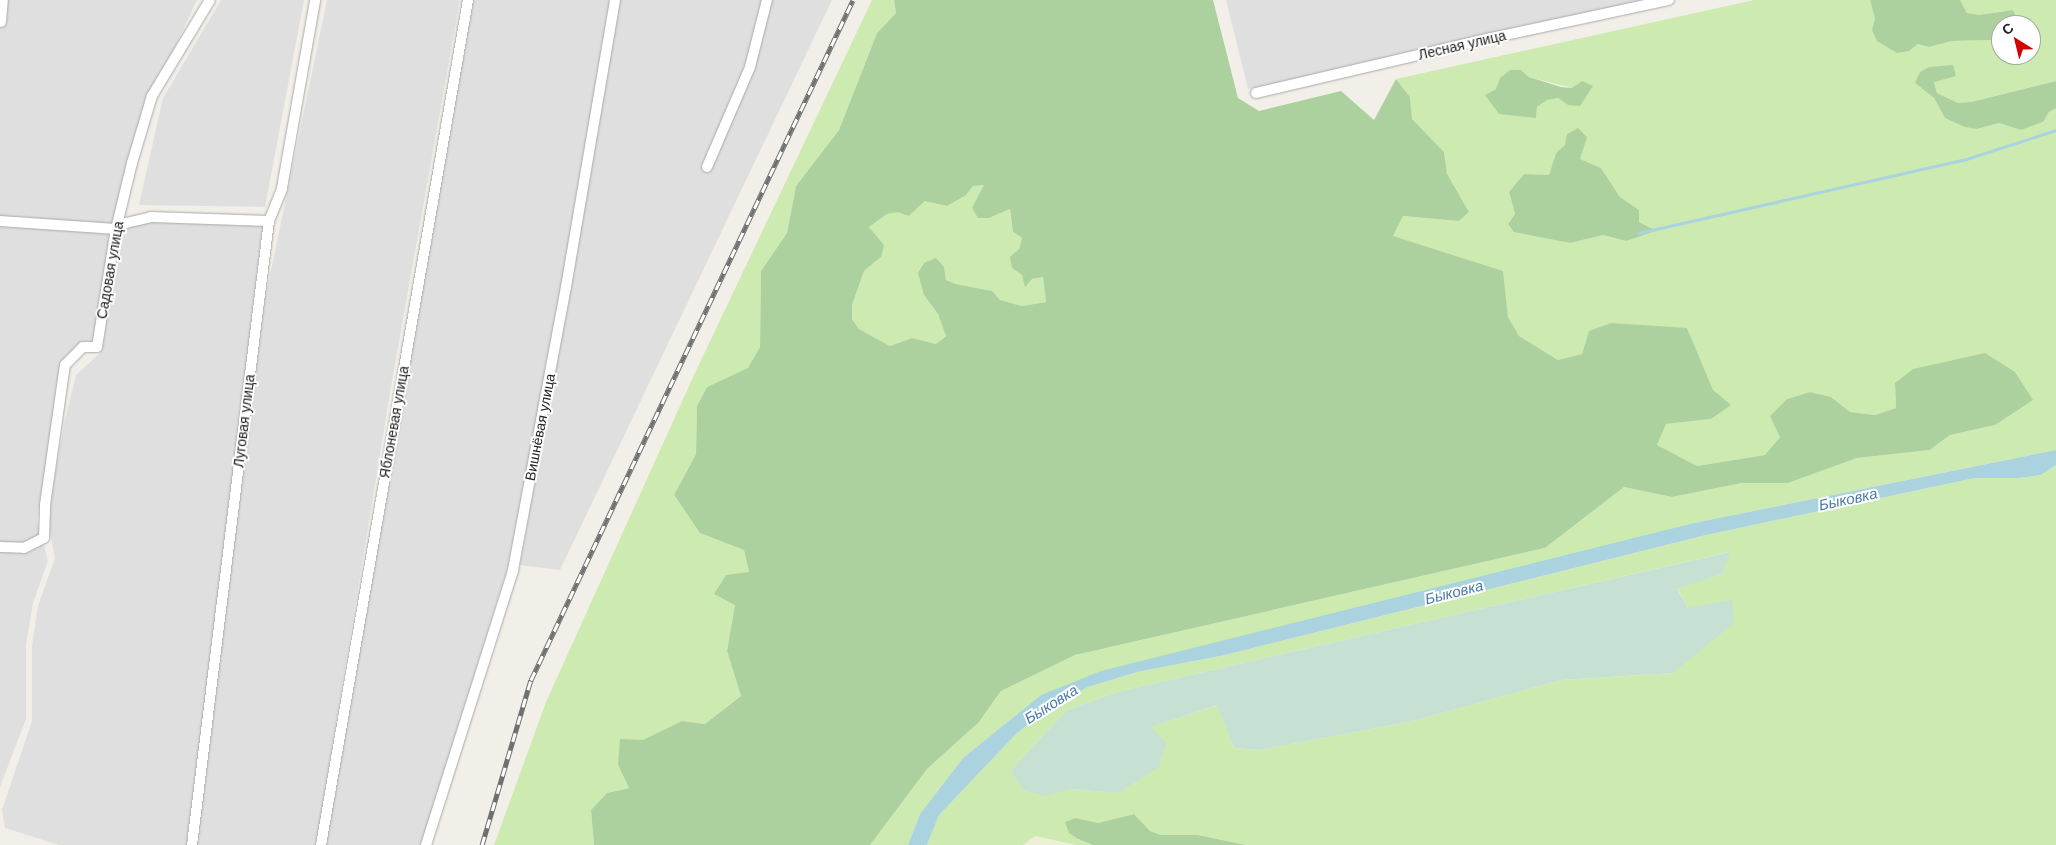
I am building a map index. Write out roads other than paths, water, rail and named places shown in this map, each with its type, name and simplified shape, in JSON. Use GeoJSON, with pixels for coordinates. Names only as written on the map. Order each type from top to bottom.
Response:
{"type":"FeatureCollection","features":[{"type":"Feature","properties":{"kind":"street"},"geometry":{"type":"LineString","coordinates":[[0,21],[2,0]]}},
{"type":"Feature","properties":{"kind":"street","name":"Садовая улица"},"geometry":{"type":"LineString","coordinates":[[0,547],[24,548],[44,538],[45,505],[64,371],[72,357],[83,347],[97,346],[116,229],[132,162],[152,96],[210,0]]}},
{"type":"Feature","properties":{"kind":"street","name":"Луговая улица"},"geometry":{"type":"LineString","coordinates":[[192,845],[269,222],[282,188],[315,0]]}},
{"type":"Feature","properties":{"kind":"street","name":"Яблоневая улица"},"geometry":{"type":"LineString","coordinates":[[320,845],[468,0]]}},
{"type":"Feature","properties":{"kind":"street","name":"Вишнёвая улица"},"geometry":{"type":"LineString","coordinates":[[426,845],[514,570],[566,287],[615,0]]}},
{"type":"Feature","properties":{"kind":"street"},"geometry":{"type":"LineString","coordinates":[[707,166],[750,67],[767,0]]}},
{"type":"Feature","properties":{"kind":"street","name":"Лесная улица"},"geometry":{"type":"LineString","coordinates":[[1256,93],[1491,38],[1669,0]]}},
{"type":"Feature","properties":{"kind":"street"},"geometry":{"type":"LineString","coordinates":[[0,221],[116,229],[126,223],[151,217],[269,222]]}},
{"type":"Feature","properties":{"kind":"water","name":"Быковка"},"geometry":{"type":"Polygon","coordinates":[[[2056,450],[2056,465],[2041,475],[2019,478],[1975,478],[1706,535],[1225,655],[1137,672],[1088,687],[1053,705],[1017,733],[939,815],[927,845],[908,845],[920,814],[963,758],[1041,695],[1101,671],[1694,523],[2056,450]]]}},
{"type":"Feature","properties":{"kind":"waterway"},"geometry":{"type":"LineString","coordinates":[[1638,233],[1963,160],[2056,130]]}},
{"type":"Feature","properties":{"kind":"railway"},"geometry":{"type":"LineString","coordinates":[[482,845],[531,680],[853,0]]}}]}
